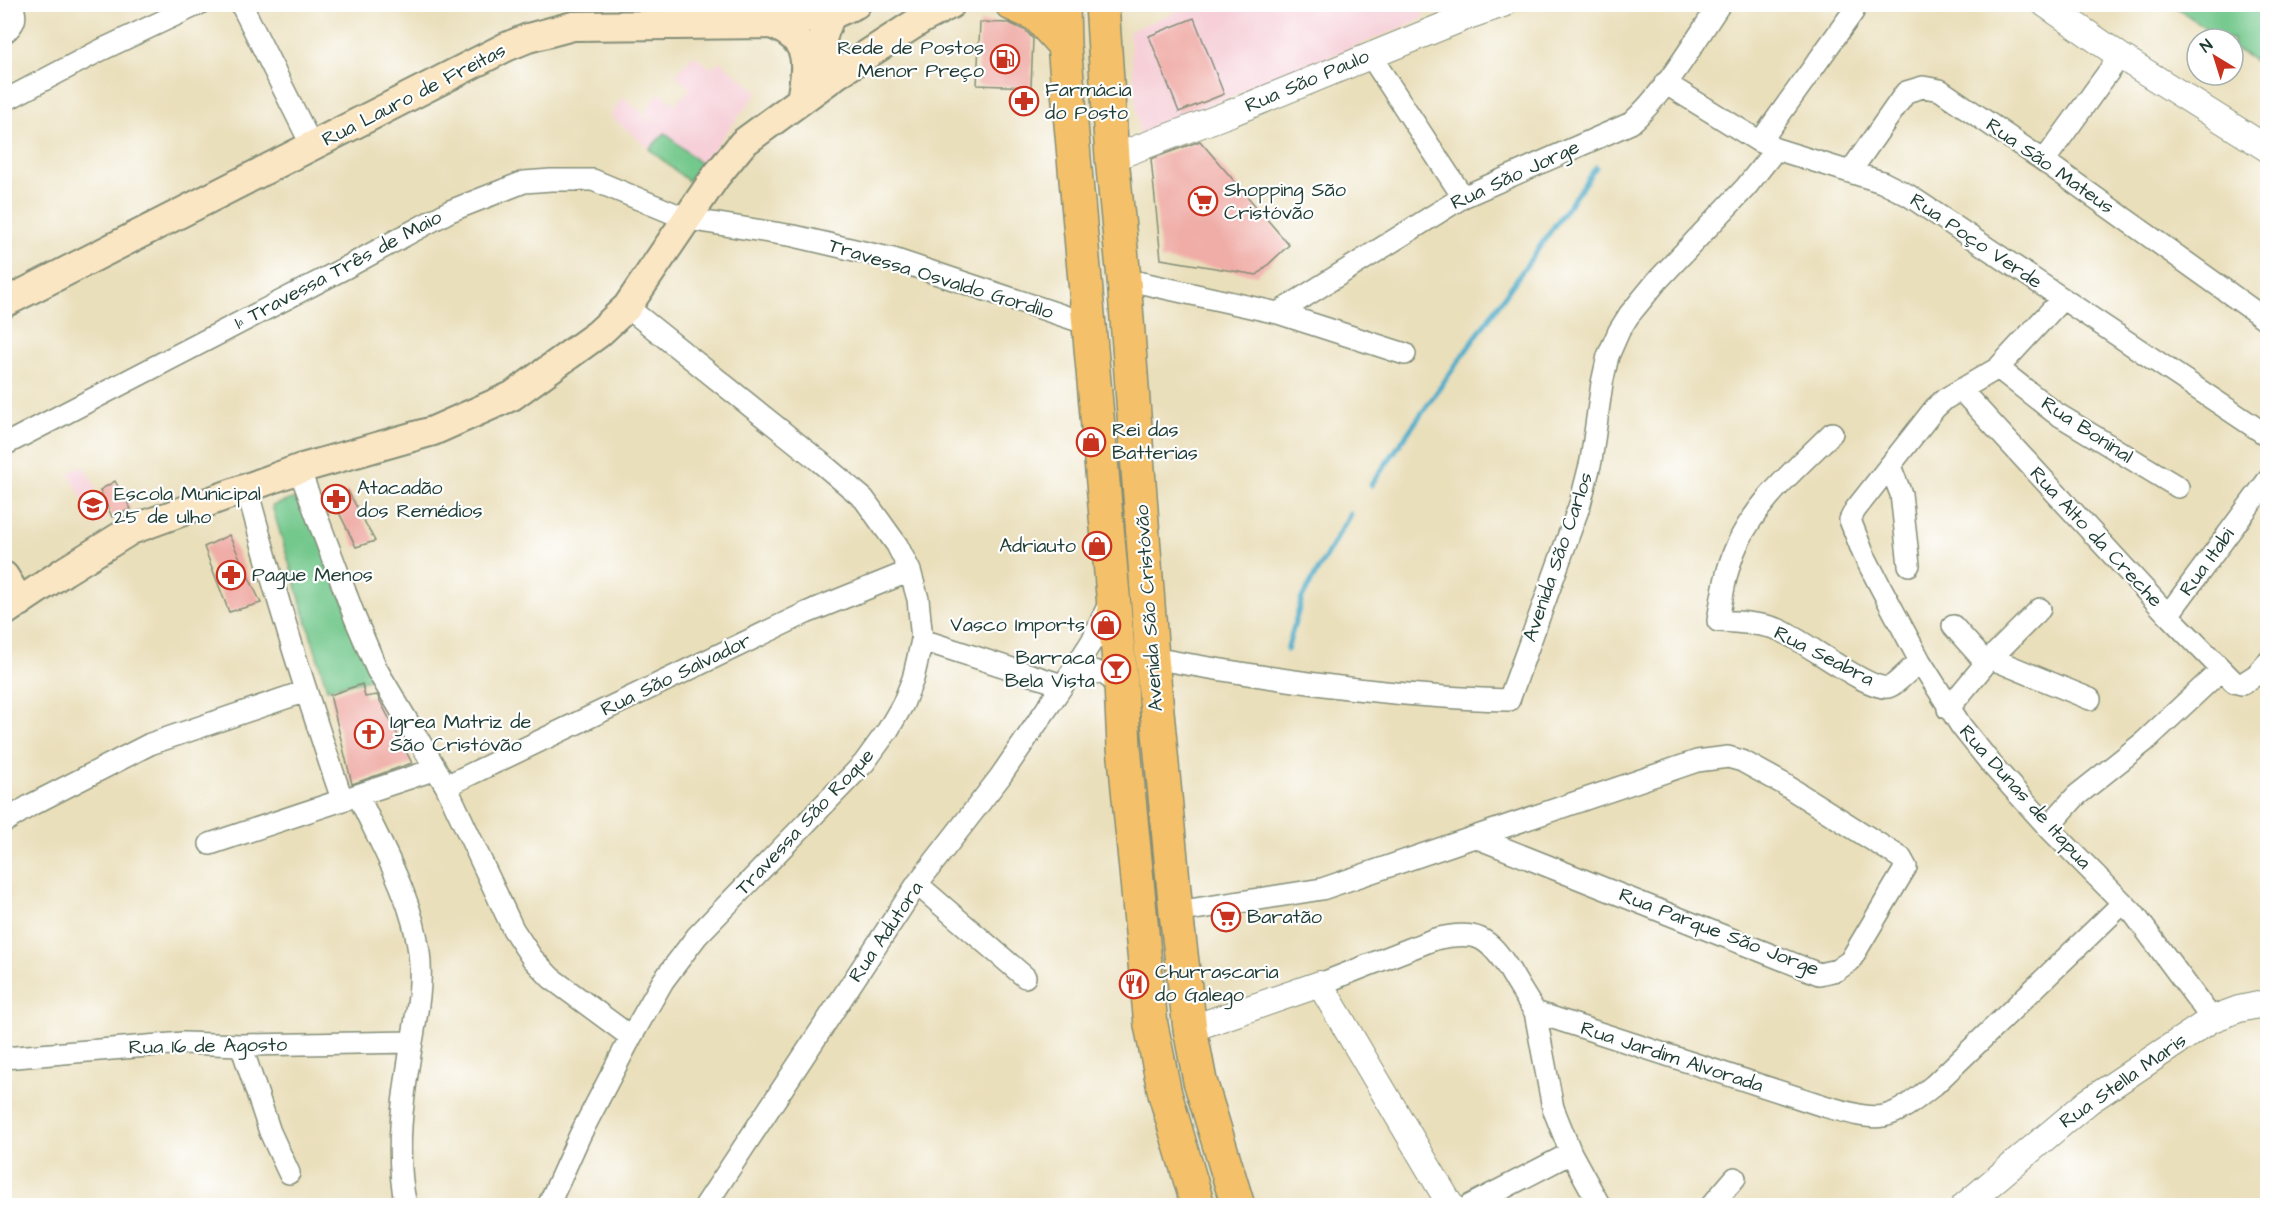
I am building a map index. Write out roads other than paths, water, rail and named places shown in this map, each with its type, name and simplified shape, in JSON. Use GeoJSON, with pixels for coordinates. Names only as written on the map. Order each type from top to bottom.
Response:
{"type":"FeatureCollection","features":[{"type":"Feature","properties":{"kind":"main road"},"geometry":{"type":"LineString","coordinates":[[4,576],[12,607],[131,530],[299,469],[433,431],[512,396],[598,334],[627,307],[720,170],[743,143],[837,74],[922,19],[951,4]]}},
{"type":"Feature","properties":{"kind":"main road"},"geometry":{"type":"LineString","coordinates":[[1012,4],[1037,15],[1064,45]]}},
{"type":"Feature","properties":{"kind":"main road","name":"Avenida São Cristóvão"},"geometry":{"type":"LineString","coordinates":[[1063,4],[1064,45],[1121,685],[1124,747],[1151,1025],[1165,1094],[1198,1206]]}},
{"type":"Feature","properties":{"kind":"main road","name":"Avenida São Cristóvão"},"geometry":{"type":"LineString","coordinates":[[1101,4],[1152,658],[1176,912],[1190,1029],[1200,1081],[1238,1206]]}},
{"type":"Feature","properties":{"kind":"main road","name":"Rua Lauro de Freitas"},"geometry":{"type":"LineString","coordinates":[[4,303],[506,47],[547,32],[573,26],[771,24],[843,10]]}},
{"type":"Feature","properties":{"kind":"main road"},"geometry":{"type":"LineString","coordinates":[[837,74],[824,57],[821,39],[843,10]]}},
{"type":"Feature","properties":{"kind":"main road"},"geometry":{"type":"LineString","coordinates":[[771,24],[792,34],[802,48],[806,69],[801,100]]}},
{"type":"Feature","properties":{"kind":"street"},"geometry":{"type":"LineString","coordinates":[[4,33],[15,21],[16,15],[11,4]]}},
{"type":"Feature","properties":{"kind":"street"},"geometry":{"type":"LineString","coordinates":[[4,100],[99,51],[199,4]]}},
{"type":"Feature","properties":{"kind":"street"},"geometry":{"type":"LineString","coordinates":[[241,4],[312,146]]}},
{"type":"Feature","properties":{"kind":"street","name":"Rua São Paulo"},"geometry":{"type":"LineString","coordinates":[[1112,158],[1231,113],[1370,55],[1465,10],[1503,4]]}},
{"type":"Feature","properties":{"kind":"street","name":"Rua São Jorge"},"geometry":{"type":"LineString","coordinates":[[1278,313],[1463,197],[1631,123],[1665,83],[1720,4]]}},
{"type":"Feature","properties":{"kind":"street"},"geometry":{"type":"LineString","coordinates":[[2045,4],[2120,56],[2268,149]]}},
{"type":"Feature","properties":{"kind":"street","name":"Avenida São Carlos"},"geometry":{"type":"LineString","coordinates":[[1152,658],[1288,682],[1414,695],[1509,700],[1580,504],[1591,461],[1602,382],[1608,356],[1620,330],[1629,315],[1657,281],[1746,187],[1768,146],[1853,12]]}},
{"type":"Feature","properties":{"kind":"street"},"geometry":{"type":"LineString","coordinates":[[1370,55],[1463,197]]}},
{"type":"Feature","properties":{"kind":"street"},"geometry":{"type":"LineString","coordinates":[[2044,161],[2120,56]]}},
{"type":"Feature","properties":{"kind":"street","name":"Rua Poço Verde"},"geometry":{"type":"LineString","coordinates":[[1665,83],[1768,146],[1882,182],[1908,195],[2268,436]]}},
{"type":"Feature","properties":{"kind":"street","name":"Rua São Mateus"},"geometry":{"type":"LineString","coordinates":[[1850,172],[1906,92],[1923,87],[1940,90],[2044,161],[2268,321]]}},
{"type":"Feature","properties":{"kind":"street","name":"1ª Travessa Três de Maio"},"geometry":{"type":"LineString","coordinates":[[4,445],[450,211],[524,182],[593,180],[687,219]]}},
{"type":"Feature","properties":{"kind":"street","name":"Travessa Osvaldo Gordilo"},"geometry":{"type":"LineString","coordinates":[[687,219],[794,236],[893,260],[1088,324]]}},
{"type":"Feature","properties":{"kind":"street"},"geometry":{"type":"LineString","coordinates":[[1124,279],[1278,313],[1405,354]]}},
{"type":"Feature","properties":{"kind":"street"},"geometry":{"type":"LineString","coordinates":[[1909,565],[1901,494],[1890,466],[1925,418],[1945,399],[1998,368],[2062,300]]}},
{"type":"Feature","properties":{"kind":"street","name":"Travessa São Roque"},"geometry":{"type":"LineString","coordinates":[[548,1206],[580,1135],[663,981],[697,936],[864,763],[888,730],[903,704],[913,679],[922,640],[918,599],[910,571],[897,545],[864,499],[627,307]]}},
{"type":"Feature","properties":{"kind":"street","name":"Rua Boninal"},"geometry":{"type":"LineString","coordinates":[[1998,368],[2054,412],[2178,486]]}},
{"type":"Feature","properties":{"kind":"street","name":"Rua Alto da Creche"},"geometry":{"type":"LineString","coordinates":[[1961,390],[2227,676]]}},
{"type":"Feature","properties":{"kind":"street","name":"Rua Seabra"},"geometry":{"type":"LineString","coordinates":[[1832,434],[1770,496],[1749,523],[1736,546],[1727,572],[1718,621],[1778,629],[1857,676],[1884,687],[1891,686],[1920,661]]}},
{"type":"Feature","properties":{"kind":"street","name":"Rua Dunas de Itapua"},"geometry":{"type":"LineString","coordinates":[[1890,466],[1855,510],[1850,520],[1863,553],[1920,661],[1948,709],[1992,765],[2048,827],[2123,903],[2158,945],[2212,1019]]}},
{"type":"Feature","properties":{"kind":"street"},"geometry":{"type":"LineString","coordinates":[[299,469],[377,670],[441,777],[513,928],[532,957],[558,984],[631,1037]]}},
{"type":"Feature","properties":{"kind":"street","name":"Rua Itabi"},"geometry":{"type":"LineString","coordinates":[[2168,615],[2268,480]]}},
{"type":"Feature","properties":{"kind":"street"},"geometry":{"type":"LineString","coordinates":[[247,489],[267,565],[306,691],[350,797],[402,888],[413,923],[419,952],[420,999],[401,1114],[400,1159],[406,1206]]}},
{"type":"Feature","properties":{"kind":"street","name":"Rua São Salvador"},"geometry":{"type":"LineString","coordinates":[[210,844],[350,797],[441,777],[806,613],[910,571]]}},
{"type":"Feature","properties":{"kind":"street","name":"Rua Adutora"},"geometry":{"type":"LineString","coordinates":[[705,1206],[917,884],[1000,777],[1077,666],[1112,596]]}},
{"type":"Feature","properties":{"kind":"street"},"geometry":{"type":"LineString","coordinates":[[1948,709],[1988,660],[2040,609]]}},
{"type":"Feature","properties":{"kind":"street"},"geometry":{"type":"LineString","coordinates":[[1953,626],[1988,660],[2090,699]]}},
{"type":"Feature","properties":{"kind":"street"},"geometry":{"type":"LineString","coordinates":[[922,640],[1062,685]]}},
{"type":"Feature","properties":{"kind":"street"},"geometry":{"type":"LineString","coordinates":[[2048,827],[2076,796],[2227,676],[2238,684],[2248,682],[2268,662]]}},
{"type":"Feature","properties":{"kind":"street"},"geometry":{"type":"LineString","coordinates":[[1077,666],[1104,674],[1121,685]]}},
{"type":"Feature","properties":{"kind":"street"},"geometry":{"type":"LineString","coordinates":[[4,822],[31,805],[150,744],[306,691]]}},
{"type":"Feature","properties":{"kind":"street","name":"Rua Parque São Jorge"},"geometry":{"type":"LineString","coordinates":[[1176,912],[1322,889],[1697,761],[1728,757],[1742,761],[1782,783],[1901,858],[1906,867],[1850,961],[1837,970],[1819,974],[1475,837]]}},
{"type":"Feature","properties":{"kind":"street"},"geometry":{"type":"LineString","coordinates":[[917,884],[1025,977]]}},
{"type":"Feature","properties":{"kind":"street","name":"Rua Jardim Alvorada"},"geometry":{"type":"LineString","coordinates":[[1535,1012],[1824,1106],[1859,1116],[1876,1118],[1889,1116],[1914,1101],[1934,1085],[2123,903]]}},
{"type":"Feature","properties":{"kind":"street"},"geometry":{"type":"LineString","coordinates":[[1190,1029],[1320,984],[1435,939],[1454,935],[1478,937],[1496,948],[1535,1012],[1553,1108],[1571,1153],[1600,1206]]}},
{"type":"Feature","properties":{"kind":"street"},"geometry":{"type":"LineString","coordinates":[[1320,984],[1451,1206]]}},
{"type":"Feature","properties":{"kind":"street","name":"Rua Stella Maris"},"geometry":{"type":"LineString","coordinates":[[1964,1206],[2089,1101],[2212,1019],[2239,1009],[2268,1003]]}},
{"type":"Feature","properties":{"kind":"street","name":"Rua 16 de Agosto"},"geometry":{"type":"LineString","coordinates":[[4,1058],[183,1044],[412,1042]]}},
{"type":"Feature","properties":{"kind":"street"},"geometry":{"type":"LineString","coordinates":[[241,1045],[270,1132],[289,1173]]}},
{"type":"Feature","properties":{"kind":"street"},"geometry":{"type":"LineString","coordinates":[[1469,1206],[1571,1153]]}},
{"type":"Feature","properties":{"kind":"street"},"geometry":{"type":"LineString","coordinates":[[1711,1206],[1734,1178]]}},
{"type":"Feature","properties":{"kind":"waterway"},"geometry":{"type":"LineString","coordinates":[[1371,485],[1596,167]]}},
{"type":"Feature","properties":{"kind":"waterway"},"geometry":{"type":"LineString","coordinates":[[1287,650],[1302,598],[1350,514]]}},
{"type":"Feature","properties":{"kind":"place","name":"Rede de Postos Menor Preço"},"geometry":{"type":"Point","coordinates":[1005,59]}},
{"type":"Feature","properties":{"kind":"place","name":"Farmácia do Posto"},"geometry":{"type":"Point","coordinates":[1024,101]}},
{"type":"Feature","properties":{"kind":"place","name":"Shopping São Cristóvão"},"geometry":{"type":"Point","coordinates":[1203,201]}},
{"type":"Feature","properties":{"kind":"place","name":"Rei das Batterias"},"geometry":{"type":"Point","coordinates":[1091,442]}},
{"type":"Feature","properties":{"kind":"place","name":"Atacadão dos Remédios"},"geometry":{"type":"Point","coordinates":[336,499]}},
{"type":"Feature","properties":{"kind":"place","name":"Escola Municipal 25 de ulho"},"geometry":{"type":"Point","coordinates":[93,505]}},
{"type":"Feature","properties":{"kind":"place","name":"Adriauto"},"geometry":{"type":"Point","coordinates":[1097,546]}},
{"type":"Feature","properties":{"kind":"place","name":"Pague Menos"},"geometry":{"type":"Point","coordinates":[231,575]}},
{"type":"Feature","properties":{"kind":"place","name":"Vasco Imports"},"geometry":{"type":"Point","coordinates":[1106,625]}},
{"type":"Feature","properties":{"kind":"place","name":"Barraca Bela Vista"},"geometry":{"type":"Point","coordinates":[1116,669]}},
{"type":"Feature","properties":{"kind":"place","name":"Igrea Matriz de São Cristóvão"},"geometry":{"type":"Point","coordinates":[369,734]}},
{"type":"Feature","properties":{"kind":"place","name":"Baratão"},"geometry":{"type":"Point","coordinates":[1226,917]}},
{"type":"Feature","properties":{"kind":"place","name":"Churrascaria do Galego"},"geometry":{"type":"Point","coordinates":[1134,984]}}]}
